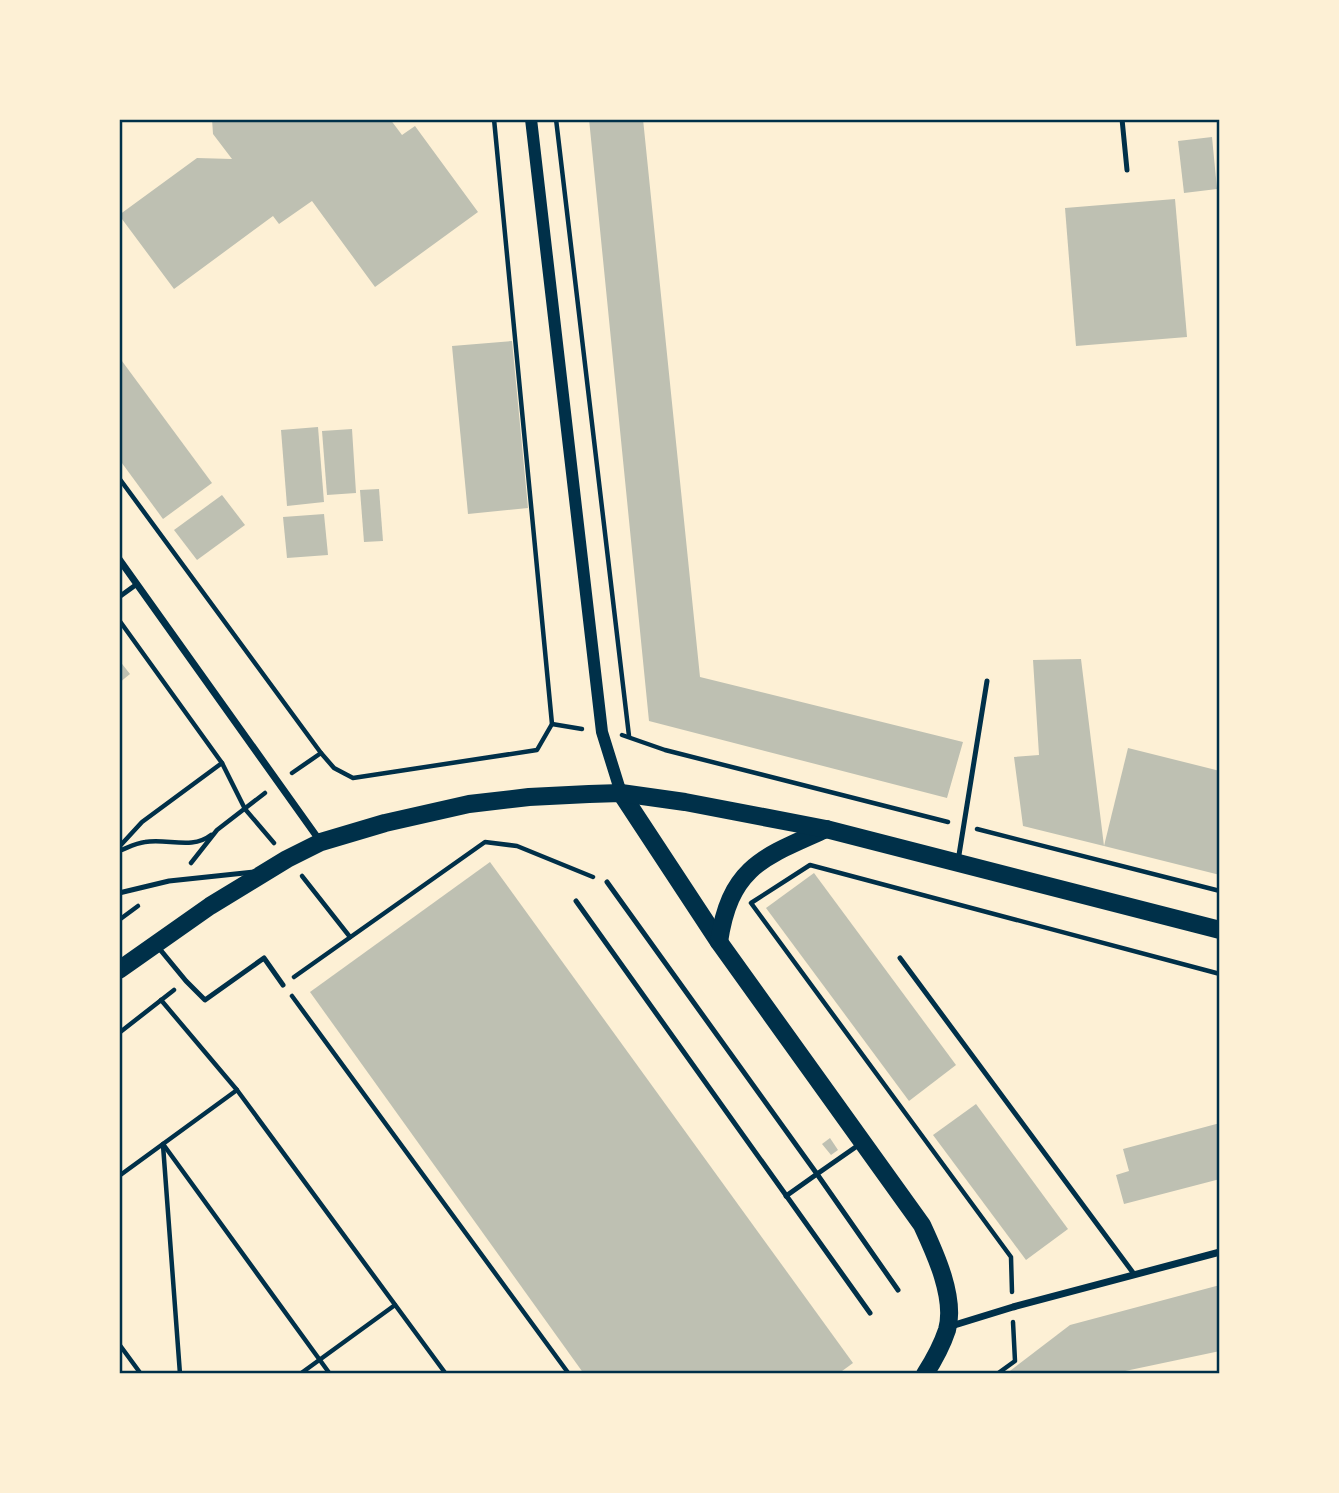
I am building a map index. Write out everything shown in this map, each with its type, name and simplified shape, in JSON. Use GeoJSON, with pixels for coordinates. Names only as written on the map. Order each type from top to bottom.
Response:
{"type":"FeatureCollection","features":[{"type":"Feature","properties":{"kind":"main road"},"geometry":{"type":"LineString","coordinates":[[621,793],[719,942],[922,1225],[937,1256],[947,1297],[948,1327],[925,1374]]}},
{"type":"Feature","properties":{"kind":"main road"},"geometry":{"type":"LineString","coordinates":[[119,970],[210,906],[268,870],[321,842],[385,823],[468,804],[529,797],[621,793],[698,804],[826,830],[1220,930]]}},
{"type":"Feature","properties":{"kind":"main road"},"geometry":{"type":"LineString","coordinates":[[719,942],[722,919],[737,883],[752,867],[776,851],[826,830]]}},
{"type":"Feature","properties":{"kind":"street"},"geometry":{"type":"LineString","coordinates":[[531,119],[602,732],[621,793]]}},
{"type":"Feature","properties":{"kind":"street"},"geometry":{"type":"LineString","coordinates":[[119,559],[321,842]]}},
{"type":"Feature","properties":{"kind":"street"},"geometry":{"type":"LineString","coordinates":[[948,1327],[1220,1252]]}},
{"type":"Feature","properties":{"kind":"lane"},"geometry":{"type":"LineString","coordinates":[[1122,119],[1127,170]]}},
{"type":"Feature","properties":{"kind":"lane"},"geometry":{"type":"LineString","coordinates":[[119,597],[137,584]]}},
{"type":"Feature","properties":{"kind":"lane"},"geometry":{"type":"LineString","coordinates":[[958,862],[987,681]]}},
{"type":"Feature","properties":{"kind":"lane"},"geometry":{"type":"LineString","coordinates":[[119,893],[169,881],[268,870]]}},
{"type":"Feature","properties":{"kind":"lane"},"geometry":{"type":"LineString","coordinates":[[607,882],[898,1290]]}},
{"type":"Feature","properties":{"kind":"lane"},"geometry":{"type":"LineString","coordinates":[[576,901],[870,1313]]}},
{"type":"Feature","properties":{"kind":"lane"},"geometry":{"type":"LineString","coordinates":[[155,944],[205,1000],[264,958],[284,985]]}},
{"type":"Feature","properties":{"kind":"lane"},"geometry":{"type":"LineString","coordinates":[[900,958],[1134,1275]]}},
{"type":"Feature","properties":{"kind":"lane"},"geometry":{"type":"LineString","coordinates":[[786,1196],[863,1142]]}},
{"type":"Feature","properties":{"kind":"path"},"geometry":{"type":"LineString","coordinates":[[119,478],[334,768],[353,778],[537,750],[552,723],[494,119]]}},
{"type":"Feature","properties":{"kind":"path"},"geometry":{"type":"LineString","coordinates":[[556,119],[629,736]]}},
{"type":"Feature","properties":{"kind":"path"},"geometry":{"type":"LineString","coordinates":[[119,620],[222,762],[245,809]]}},
{"type":"Feature","properties":{"kind":"path"},"geometry":{"type":"LineString","coordinates":[[552,723],[629,736],[665,750],[1220,891]]}},
{"type":"Feature","properties":{"kind":"path"},"geometry":{"type":"LineString","coordinates":[[119,849],[148,841],[169,843],[204,840],[321,753]]}},
{"type":"Feature","properties":{"kind":"path"},"geometry":{"type":"LineString","coordinates":[[119,849],[142,822],[222,762]]}},
{"type":"Feature","properties":{"kind":"path"},"geometry":{"type":"LineString","coordinates":[[119,920],[196,858],[217,830]]}},
{"type":"Feature","properties":{"kind":"path"},"geometry":{"type":"LineString","coordinates":[[569,1374],[284,985],[485,842],[517,846],[607,882]]}},
{"type":"Feature","properties":{"kind":"path"},"geometry":{"type":"LineString","coordinates":[[119,1032],[186,981]]}},
{"type":"Feature","properties":{"kind":"path"},"geometry":{"type":"LineString","coordinates":[[161,1000],[237,1090],[446,1374]]}},
{"type":"Feature","properties":{"kind":"path"},"geometry":{"type":"LineString","coordinates":[[119,1176],[237,1090]]}},
{"type":"Feature","properties":{"kind":"path"},"geometry":{"type":"LineString","coordinates":[[163,1144],[330,1374]]}},
{"type":"Feature","properties":{"kind":"path"},"geometry":{"type":"LineString","coordinates":[[163,1144],[180,1374]]}},
{"type":"Feature","properties":{"kind":"path"},"geometry":{"type":"LineString","coordinates":[[300,1374],[395,1305]]}},
{"type":"Feature","properties":{"kind":"path"},"geometry":{"type":"LineString","coordinates":[[119,1344],[141,1374]]}},
{"type":"Feature","properties":{"kind":"building"},"geometry":{"type":"Polygon","coordinates":[[[212,119],[390,119],[402,135],[415,126],[478,212],[375,287],[312,201],[279,224],[273,216],[174,289],[119,215],[197,158],[232,159],[213,134],[212,119]]]}},
{"type":"Feature","properties":{"kind":"building"},"geometry":{"type":"Polygon","coordinates":[[[589,119],[643,119],[700,677],[963,742],[947,798],[649,721],[589,119]]]}},
{"type":"Feature","properties":{"kind":"building"},"geometry":{"type":"Polygon","coordinates":[[[1212,137],[1217,189],[1184,193],[1178,141],[1212,137]]]}},
{"type":"Feature","properties":{"kind":"building"},"geometry":{"type":"Polygon","coordinates":[[[1175,199],[1187,337],[1076,346],[1065,208],[1175,199]]]}},
{"type":"Feature","properties":{"kind":"building"},"geometry":{"type":"Polygon","coordinates":[[[512,341],[528,508],[468,514],[452,346],[512,341]]]}},
{"type":"Feature","properties":{"kind":"building"},"geometry":{"type":"Polygon","coordinates":[[[119,357],[212,483],[163,519],[119,459],[119,357]]]}},
{"type":"Feature","properties":{"kind":"building"},"geometry":{"type":"Polygon","coordinates":[[[318,427],[324,502],[287,506],[281,430],[318,427]]]}},
{"type":"Feature","properties":{"kind":"building"},"geometry":{"type":"Polygon","coordinates":[[[352,429],[356,493],[327,495],[322,431],[352,429]]]}},
{"type":"Feature","properties":{"kind":"building"},"geometry":{"type":"Polygon","coordinates":[[[379,489],[383,541],[364,542],[360,490],[379,489]]]}},
{"type":"Feature","properties":{"kind":"building"},"geometry":{"type":"Polygon","coordinates":[[[222,495],[245,525],[197,560],[174,530],[222,495]]]}},
{"type":"Feature","properties":{"kind":"building"},"geometry":{"type":"Polygon","coordinates":[[[324,514],[328,555],[287,558],[283,517],[324,514]]]}},
{"type":"Feature","properties":{"kind":"building"},"geometry":{"type":"Polygon","coordinates":[[[1081,659],[1104,846],[1023,826],[1014,757],[1039,755],[1033,660],[1081,659]]]}},
{"type":"Feature","properties":{"kind":"building"},"geometry":{"type":"Polygon","coordinates":[[[119,660],[130,674],[119,683],[119,660]]]}},
{"type":"Feature","properties":{"kind":"building"},"geometry":{"type":"Polygon","coordinates":[[[1128,748],[1220,771],[1220,875],[1104,846],[1128,748]]]}},
{"type":"Feature","properties":{"kind":"building"},"geometry":{"type":"Polygon","coordinates":[[[490,862],[853,1363],[838,1374],[584,1374],[310,992],[490,862]]]}},
{"type":"Feature","properties":{"kind":"building"},"geometry":{"type":"Polygon","coordinates":[[[814,873],[956,1065],[909,1101],[766,908],[814,873]]]}},
{"type":"Feature","properties":{"kind":"building"},"geometry":{"type":"Polygon","coordinates":[[[976,1104],[1068,1229],[1026,1260],[933,1135],[976,1104]]]}},
{"type":"Feature","properties":{"kind":"building"},"geometry":{"type":"Polygon","coordinates":[[[1220,1123],[1220,1179],[1124,1204],[1116,1175],[1129,1171],[1123,1149],[1220,1123]]]}},
{"type":"Feature","properties":{"kind":"building"},"geometry":{"type":"Polygon","coordinates":[[[830,1138],[838,1150],[831,1155],[822,1144],[830,1138]]]}},
{"type":"Feature","properties":{"kind":"building"},"geometry":{"type":"Polygon","coordinates":[[[1220,1285],[1220,1351],[1111,1374],[1006,1374],[1070,1325],[1220,1285]]]}}]}
